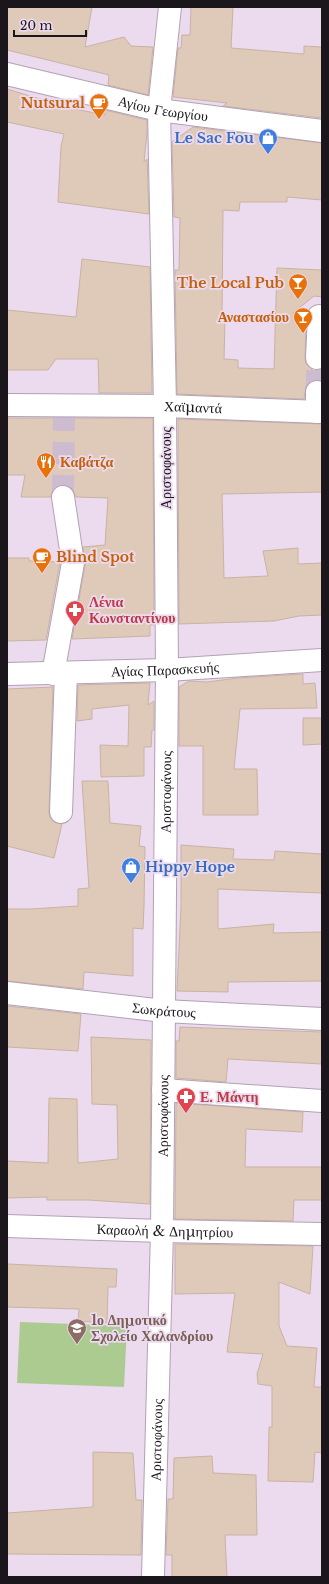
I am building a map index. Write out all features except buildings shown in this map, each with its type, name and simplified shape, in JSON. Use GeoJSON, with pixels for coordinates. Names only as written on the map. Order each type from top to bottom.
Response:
{"type":"FeatureCollection","features":[{"type":"Feature","properties":{"kind":"street","name":"Αριστοφάνους"},"geometry":{"type":"LineString","coordinates":[[153,1577],[162,1231],[167,670],[165,406],[159,110],[170,7]]}},
{"type":"Feature","properties":{"kind":"street","name":"Αγίου Γεωργίου"},"geometry":{"type":"LineString","coordinates":[[7,74],[159,110],[322,131]]}},
{"type":"Feature","properties":{"kind":"street"},"geometry":{"type":"LineString","coordinates":[[318,358],[319,316]]}},
{"type":"Feature","properties":{"kind":"street","name":"Χαϊμαντά"},"geometry":{"type":"LineString","coordinates":[[7,404],[64,410],[165,406],[319,405]]}},
{"type":"Feature","properties":{"kind":"street"},"geometry":{"type":"LineString","coordinates":[[61,812],[60,673],[73,563],[63,497]]}},
{"type":"Feature","properties":{"kind":"street","name":"Αγίας Παρασκευής"},"geometry":{"type":"LineString","coordinates":[[7,674],[167,670],[322,660]]}},
{"type":"Feature","properties":{"kind":"street","name":"Σωκράτους"},"geometry":{"type":"LineString","coordinates":[[7,993],[164,1011],[322,1018]]}},
{"type":"Feature","properties":{"kind":"street"},"geometry":{"type":"LineString","coordinates":[[163,1090],[322,1101]]}},
{"type":"Feature","properties":{"kind":"street","name":"Καραολή & Δημητρίου"},"geometry":{"type":"LineString","coordinates":[[7,1226],[322,1234]]}},
{"type":"Feature","properties":{"kind":"green space"},"geometry":{"type":"Polygon","coordinates":[[[20,1322],[127,1326],[124,1387],[17,1383],[20,1322]]]}},
{"type":"Feature","properties":{"kind":"tunnel"},"geometry":{"type":"LineString","coordinates":[[317,358],[317,392]]}},
{"type":"Feature","properties":{"kind":"tunnel"},"geometry":{"type":"LineString","coordinates":[[63,497],[64,415]]}},
{"type":"Feature","properties":{"kind":"place","name":"Nutsural"},"geometry":{"type":"Point","coordinates":[99,120]}},
{"type":"Feature","properties":{"kind":"place","name":"Le Sac Fou"},"geometry":{"type":"Point","coordinates":[268,155]}},
{"type":"Feature","properties":{"kind":"place","name":"The Local Pub"},"geometry":{"type":"Point","coordinates":[298,300]}},
{"type":"Feature","properties":{"kind":"place","name":"Αναστασίου"},"geometry":{"type":"Point","coordinates":[303,334]}},
{"type":"Feature","properties":{"kind":"place","name":"Καβάτζα"},"geometry":{"type":"Point","coordinates":[46,479]}},
{"type":"Feature","properties":{"kind":"place","name":"Blind Spot"},"geometry":{"type":"Point","coordinates":[42,574]}},
{"type":"Feature","properties":{"kind":"place","name":"Λένια Κωνσταντίνου"},"geometry":{"type":"Point","coordinates":[75,627]}},
{"type":"Feature","properties":{"kind":"place","name":"Hippy Hope"},"geometry":{"type":"Point","coordinates":[131,884]}},
{"type":"Feature","properties":{"kind":"place","name":"Ε. Μάντη"},"geometry":{"type":"Point","coordinates":[186,1114]}},
{"type":"Feature","properties":{"kind":"place","name":"1ο Δημοτικό Σχολείο Χαλανδρίου"},"geometry":{"type":"Point","coordinates":[77,1345]}}]}
